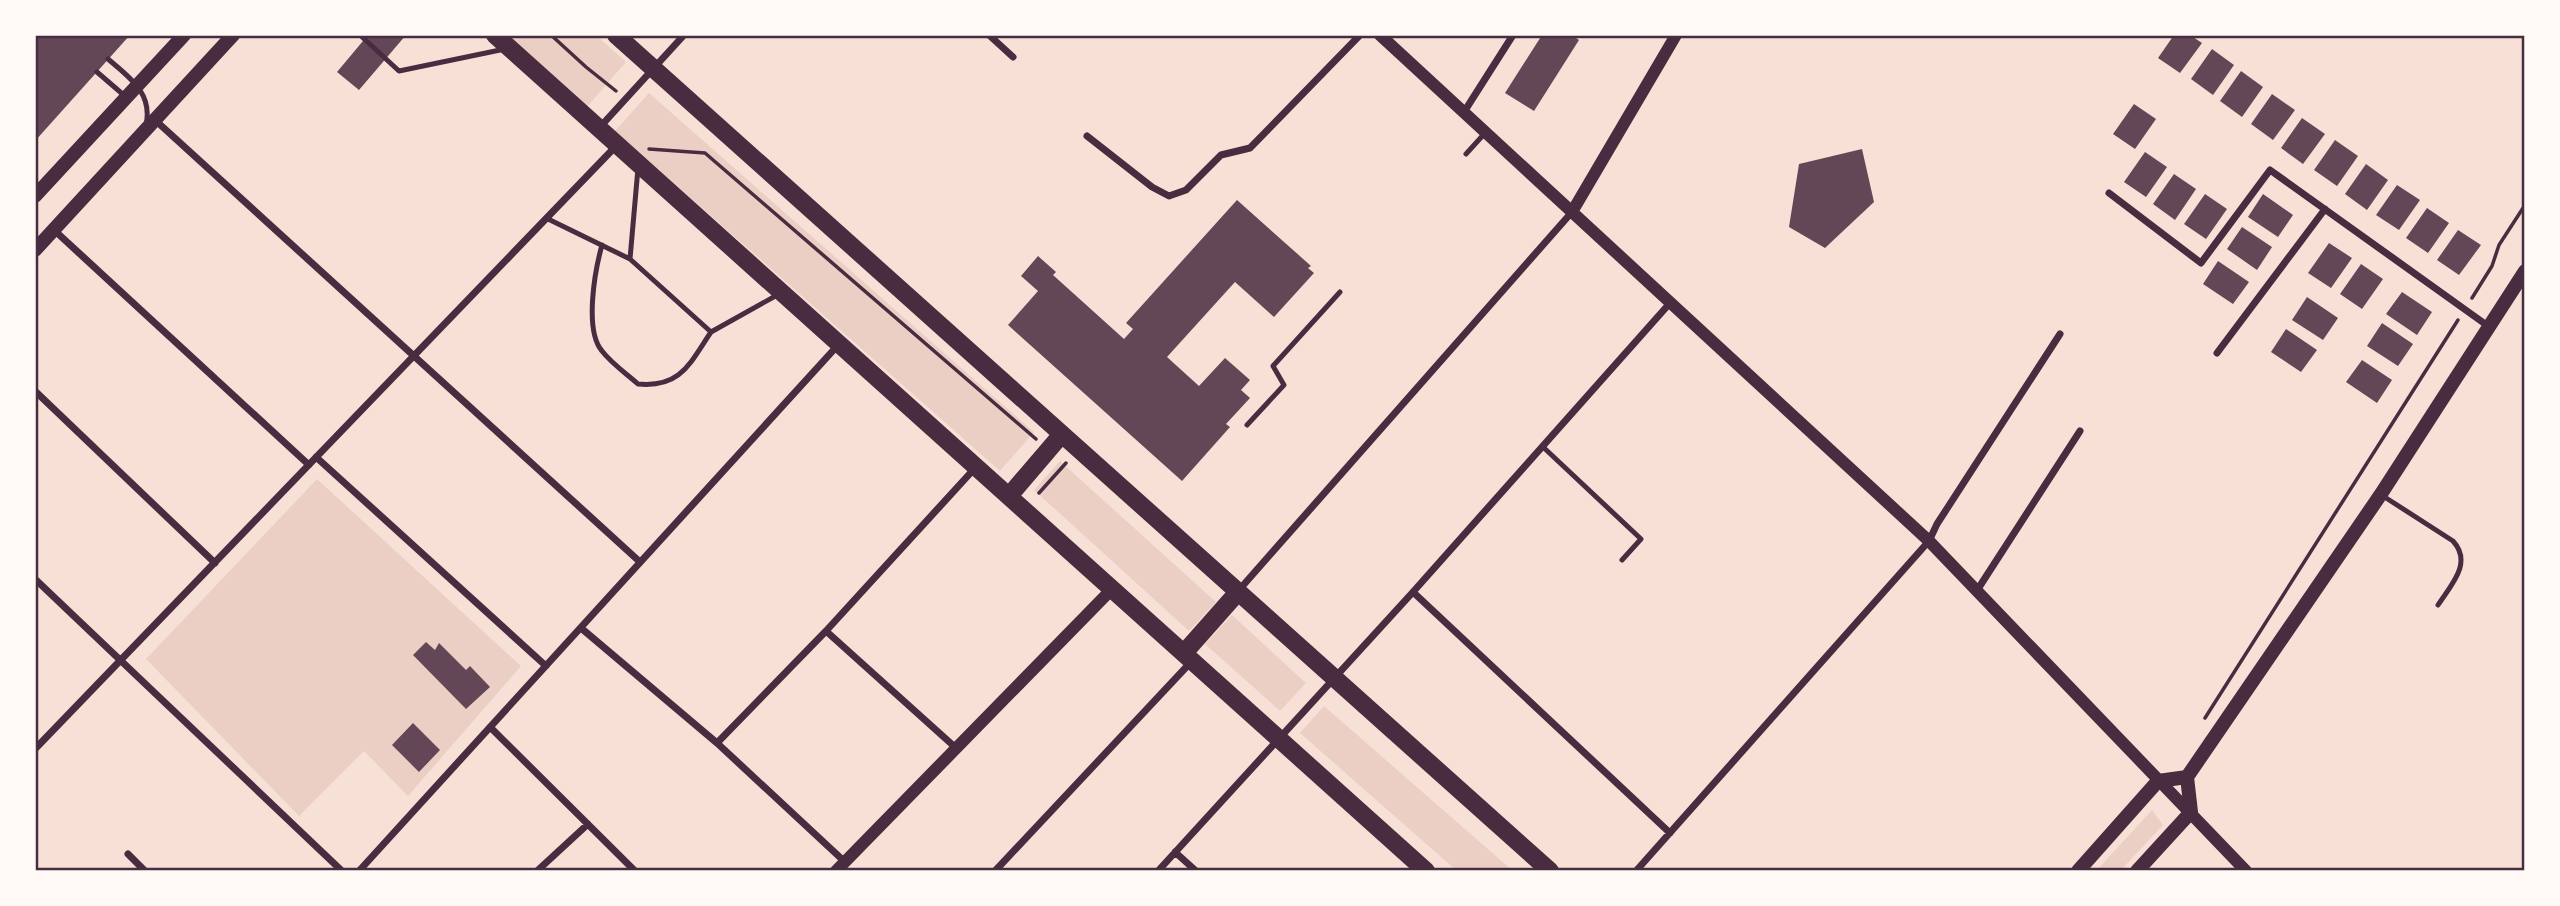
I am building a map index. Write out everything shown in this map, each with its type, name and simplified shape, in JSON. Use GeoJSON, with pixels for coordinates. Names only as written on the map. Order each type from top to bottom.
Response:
{"type":"FeatureCollection","features":[{"type":"Feature","properties":{"kind":"main road"},"geometry":{"type":"LineString","coordinates":[[35,196],[184,35]]}},
{"type":"Feature","properties":{"kind":"main road"},"geometry":{"type":"LineString","coordinates":[[35,250],[233,35]]}},
{"type":"Feature","properties":{"kind":"main road"},"geometry":{"type":"LineString","coordinates":[[495,35],[617,144],[641,156],[782,293],[1426,871]]}},
{"type":"Feature","properties":{"kind":"main road"},"geometry":{"type":"LineString","coordinates":[[617,35],[1550,871]]}},
{"type":"Feature","properties":{"kind":"main road"},"geometry":{"type":"LineString","coordinates":[[2137,871],[2191,813],[2187,777],[2381,494],[2525,271]]}},
{"type":"Feature","properties":{"kind":"main road"},"geometry":{"type":"LineString","coordinates":[[1009,496],[1062,434]]}},
{"type":"Feature","properties":{"kind":"main road"},"geometry":{"type":"LineString","coordinates":[[1188,657],[1238,592]]}},
{"type":"Feature","properties":{"kind":"main road"},"geometry":{"type":"LineString","coordinates":[[2078,871],[2158,782],[2187,777]]}},
{"type":"Feature","properties":{"kind":"street"},"geometry":{"type":"LineString","coordinates":[[599,128],[684,35]]}},
{"type":"Feature","properties":{"kind":"street"},"geometry":{"type":"LineString","coordinates":[[989,35],[1013,57]]}},
{"type":"Feature","properties":{"kind":"street"},"geometry":{"type":"LineString","coordinates":[[1087,136],[1152,187],[1169,196],[1186,190],[1221,155],[1250,148],[1360,35]]}},
{"type":"Feature","properties":{"kind":"street"},"geometry":{"type":"LineString","coordinates":[[1380,35],[1929,541],[2246,871]]}},
{"type":"Feature","properties":{"kind":"street"},"geometry":{"type":"LineString","coordinates":[[1463,113],[1513,35]]}},
{"type":"Feature","properties":{"kind":"street"},"geometry":{"type":"LineString","coordinates":[[1238,592],[1572,212],[1676,35]]}},
{"type":"Feature","properties":{"kind":"street"},"geometry":{"type":"LineString","coordinates":[[155,120],[640,562]]}},
{"type":"Feature","properties":{"kind":"street"},"geometry":{"type":"LineString","coordinates":[[35,749],[617,144]]}},
{"type":"Feature","properties":{"kind":"street"},"geometry":{"type":"LineString","coordinates":[[2109,193],[2201,263],[2270,170],[2488,326]]}},
{"type":"Feature","properties":{"kind":"street"},"geometry":{"type":"LineString","coordinates":[[2217,353],[2325,209]]}},
{"type":"Feature","properties":{"kind":"street"},"geometry":{"type":"LineString","coordinates":[[53,230],[309,465]]}},
{"type":"Feature","properties":{"kind":"street"},"geometry":{"type":"LineString","coordinates":[[1158,871],[1413,592],[1670,303]]}},
{"type":"Feature","properties":{"kind":"street"},"geometry":{"type":"LineString","coordinates":[[1636,871],[1929,541],[1937,524],[2060,334]]}},
{"type":"Feature","properties":{"kind":"street"},"geometry":{"type":"LineString","coordinates":[[359,871],[839,344]]}},
{"type":"Feature","properties":{"kind":"street"},"geometry":{"type":"LineString","coordinates":[[35,391],[215,563]]}},
{"type":"Feature","properties":{"kind":"street"},"geometry":{"type":"LineString","coordinates":[[1976,592],[2080,431]]}},
{"type":"Feature","properties":{"kind":"street"},"geometry":{"type":"LineString","coordinates":[[316,457],[546,666]]}},
{"type":"Feature","properties":{"kind":"street"},"geometry":{"type":"LineString","coordinates":[[717,743],[826,631],[976,467]]}},
{"type":"Feature","properties":{"kind":"street"},"geometry":{"type":"LineString","coordinates":[[35,579],[342,871]]}},
{"type":"Feature","properties":{"kind":"street"},"geometry":{"type":"LineString","coordinates":[[581,628],[717,743],[841,866],[1112,589]]}},
{"type":"Feature","properties":{"kind":"street"},"geometry":{"type":"LineString","coordinates":[[1413,592],[1670,833]]}},
{"type":"Feature","properties":{"kind":"street"},"geometry":{"type":"LineString","coordinates":[[826,631],[956,748]]}},
{"type":"Feature","properties":{"kind":"street"},"geometry":{"type":"LineString","coordinates":[[995,871],[1188,657]]}},
{"type":"Feature","properties":{"kind":"street"},"geometry":{"type":"LineString","coordinates":[[490,727],[635,871]]}},
{"type":"Feature","properties":{"kind":"street"},"geometry":{"type":"LineString","coordinates":[[537,871],[587,824]]}},
{"type":"Feature","properties":{"kind":"street"},"geometry":{"type":"LineString","coordinates":[[1175,852],[1196,871]]}},
{"type":"Feature","properties":{"kind":"street"},"geometry":{"type":"LineString","coordinates":[[128,854],[145,871]]}},
{"type":"Feature","properties":{"kind":"lane"},"geometry":{"type":"LineString","coordinates":[[360,35],[399,71],[510,48]]}},
{"type":"Feature","properties":{"kind":"lane"},"geometry":{"type":"LineString","coordinates":[[108,59],[138,85],[145,96],[147,107],[144,131]]}},
{"type":"Feature","properties":{"kind":"lane"},"geometry":{"type":"LineString","coordinates":[[97,72],[126,97]]}},
{"type":"Feature","properties":{"kind":"lane"},"geometry":{"type":"LineString","coordinates":[[1466,154],[1485,133]]}},
{"type":"Feature","properties":{"kind":"lane"},"geometry":{"type":"LineString","coordinates":[[630,259],[641,156]]}},
{"type":"Feature","properties":{"kind":"lane"},"geometry":{"type":"LineString","coordinates":[[546,218],[630,259],[711,332]]}},
{"type":"Feature","properties":{"kind":"lane"},"geometry":{"type":"LineString","coordinates":[[603,245],[593,287],[594,329],[600,350],[638,384],[660,384],[684,373],[711,332],[782,293]]}},
{"type":"Feature","properties":{"kind":"lane"},"geometry":{"type":"LineString","coordinates":[[1247,425],[1284,385],[1273,366],[1340,292]]}},
{"type":"Feature","properties":{"kind":"lane"},"geometry":{"type":"LineString","coordinates":[[1542,446],[1641,538],[1622,560]]}},
{"type":"Feature","properties":{"kind":"lane"},"geometry":{"type":"LineString","coordinates":[[2381,494],[2457,546],[2462,557],[2461,569],[2438,605]]}},
{"type":"Feature","properties":{"kind":"path"},"geometry":{"type":"LineString","coordinates":[[551,35],[626,99]]}},
{"type":"Feature","properties":{"kind":"path"},"geometry":{"type":"LineString","coordinates":[[641,156],[705,153],[1066,463]]}},
{"type":"Feature","properties":{"kind":"path"},"geometry":{"type":"LineString","coordinates":[[2200,724],[2492,266],[2499,245],[2525,205]]}},
{"type":"Feature","properties":{"kind":"path"},"geometry":{"type":"LineString","coordinates":[[1032,517],[1039,510],[1030,502],[1079,449]]}},
{"type":"Feature","properties":{"kind":"shaded area"},"geometry":{"type":"Polygon","coordinates":[[[504,35],[596,35],[626,62],[586,108],[504,35]]]}},
{"type":"Feature","properties":{"kind":"shaded area"},"geometry":{"type":"Polygon","coordinates":[[[649,93],[1034,432],[1000,471],[615,131],[649,93]]]}},
{"type":"Feature","properties":{"kind":"shaded area"},"geometry":{"type":"Polygon","coordinates":[[[1060,461],[1216,602],[1189,631],[1034,490],[1060,461]]]}},
{"type":"Feature","properties":{"kind":"shaded area"},"geometry":{"type":"Polygon","coordinates":[[[317,479],[521,666],[408,796],[364,751],[299,816],[146,659],[317,479]]]}},
{"type":"Feature","properties":{"kind":"shaded area"},"geometry":{"type":"Polygon","coordinates":[[[1232,615],[1306,683],[1280,711],[1205,644],[1232,615]]]}},
{"type":"Feature","properties":{"kind":"shaded area"},"geometry":{"type":"Polygon","coordinates":[[[1324,706],[1513,871],[1457,871],[1300,733],[1324,706]]]}},
{"type":"Feature","properties":{"kind":"shaded area"},"geometry":{"type":"Polygon","coordinates":[[[2152,810],[2163,825],[2120,871],[2096,871],[2152,810]]]}},
{"type":"Feature","properties":{"kind":"building"},"geometry":{"type":"Polygon","coordinates":[[[35,35],[130,35],[35,141],[35,35]]]}},
{"type":"Feature","properties":{"kind":"building"},"geometry":{"type":"Polygon","coordinates":[[[368,35],[406,35],[359,90],[337,72],[368,35]]]}},
{"type":"Feature","properties":{"kind":"building"},"geometry":{"type":"Polygon","coordinates":[[[1542,35],[1572,35],[1579,40],[1534,111],[1505,93],[1542,35]]]}},
{"type":"Feature","properties":{"kind":"building"},"geometry":{"type":"Polygon","coordinates":[[[2174,35],[2190,35],[2202,43],[2180,73],[2158,58],[2174,35]]]}},
{"type":"Feature","properties":{"kind":"building"},"geometry":{"type":"Polygon","coordinates":[[[2212,49],[2234,65],[2213,95],[2191,79],[2212,49]]]}},
{"type":"Feature","properties":{"kind":"building"},"geometry":{"type":"Polygon","coordinates":[[[2241,71],[2263,87],[2242,117],[2220,101],[2241,71]]]}},
{"type":"Feature","properties":{"kind":"building"},"geometry":{"type":"Polygon","coordinates":[[[2272,94],[2295,110],[2273,140],[2251,124],[2272,94]]]}},
{"type":"Feature","properties":{"kind":"building"},"geometry":{"type":"Polygon","coordinates":[[[2134,104],[2156,119],[2135,149],[2113,134],[2134,104]]]}},
{"type":"Feature","properties":{"kind":"building"},"geometry":{"type":"Polygon","coordinates":[[[2302,118],[2325,134],[2303,164],[2281,148],[2302,118]]]}},
{"type":"Feature","properties":{"kind":"building"},"geometry":{"type":"Polygon","coordinates":[[[2335,140],[2358,156],[2337,186],[2314,170],[2335,140]]]}},
{"type":"Feature","properties":{"kind":"building"},"geometry":{"type":"Polygon","coordinates":[[[1862,149],[1874,202],[1825,248],[1789,227],[1799,164],[1862,149]]]}},
{"type":"Feature","properties":{"kind":"building"},"geometry":{"type":"Polygon","coordinates":[[[2145,152],[2167,167],[2146,197],[2124,182],[2145,152]]]}},
{"type":"Feature","properties":{"kind":"building"},"geometry":{"type":"Polygon","coordinates":[[[2366,164],[2388,180],[2367,210],[2345,194],[2366,164]]]}},
{"type":"Feature","properties":{"kind":"building"},"geometry":{"type":"Polygon","coordinates":[[[2174,174],[2196,189],[2175,220],[2153,204],[2174,174]]]}},
{"type":"Feature","properties":{"kind":"building"},"geometry":{"type":"Polygon","coordinates":[[[2397,185],[2420,200],[2399,230],[2376,215],[2397,185]]]}},
{"type":"Feature","properties":{"kind":"building"},"geometry":{"type":"Polygon","coordinates":[[[2205,194],[2227,209],[2206,239],[2184,224],[2205,194]]]}},
{"type":"Feature","properties":{"kind":"building"},"geometry":{"type":"Polygon","coordinates":[[[2263,194],[2293,215],[2278,237],[2248,217],[2263,194]]]}},
{"type":"Feature","properties":{"kind":"building"},"geometry":{"type":"Polygon","coordinates":[[[1237,200],[1311,266],[1308,268],[1314,273],[1274,317],[1235,282],[1167,357],[1199,386],[1225,358],[1250,380],[1241,390],[1250,398],[1226,424],[1230,427],[1182,481],[1008,325],[1038,291],[1021,276],[1038,256],[1056,272],[1053,275],[1124,339],[1133,329],[1126,323],[1237,200]]]}},
{"type":"Feature","properties":{"kind":"building"},"geometry":{"type":"Polygon","coordinates":[[[2427,208],[2449,223],[2428,253],[2406,238],[2427,208]]]}},
{"type":"Feature","properties":{"kind":"building"},"geometry":{"type":"Polygon","coordinates":[[[2242,227],[2272,247],[2257,270],[2227,249],[2242,227]]]}},
{"type":"Feature","properties":{"kind":"building"},"geometry":{"type":"Polygon","coordinates":[[[2458,230],[2481,245],[2459,275],[2437,260],[2458,230]]]}},
{"type":"Feature","properties":{"kind":"building"},"geometry":{"type":"Polygon","coordinates":[[[2329,243],[2352,258],[2331,288],[2308,273],[2329,243]]]}},
{"type":"Feature","properties":{"kind":"building"},"geometry":{"type":"Polygon","coordinates":[[[2218,261],[2249,282],[2233,304],[2203,284],[2218,261]]]}},
{"type":"Feature","properties":{"kind":"building"},"geometry":{"type":"Polygon","coordinates":[[[2361,264],[2383,279],[2362,309],[2340,294],[2361,264]]]}},
{"type":"Feature","properties":{"kind":"building"},"geometry":{"type":"Polygon","coordinates":[[[2402,292],[2432,312],[2417,335],[2386,314],[2402,292]]]}},
{"type":"Feature","properties":{"kind":"building"},"geometry":{"type":"Polygon","coordinates":[[[2307,297],[2338,318],[2323,340],[2292,320],[2307,297]]]}},
{"type":"Feature","properties":{"kind":"building"},"geometry":{"type":"Polygon","coordinates":[[[2382,323],[2413,344],[2398,366],[2367,346],[2382,323]]]}},
{"type":"Feature","properties":{"kind":"building"},"geometry":{"type":"Polygon","coordinates":[[[2286,329],[2317,350],[2301,372],[2271,352],[2286,329]]]}},
{"type":"Feature","properties":{"kind":"building"},"geometry":{"type":"Polygon","coordinates":[[[2362,360],[2392,380],[2377,403],[2346,382],[2362,360]]]}},
{"type":"Feature","properties":{"kind":"building"},"geometry":{"type":"Polygon","coordinates":[[[426,642],[435,650],[439,643],[466,670],[470,666],[490,687],[466,709],[413,655],[426,642]]]}},
{"type":"Feature","properties":{"kind":"building"},"geometry":{"type":"Polygon","coordinates":[[[413,723],[440,750],[419,772],[392,745],[413,723]]]}}]}
